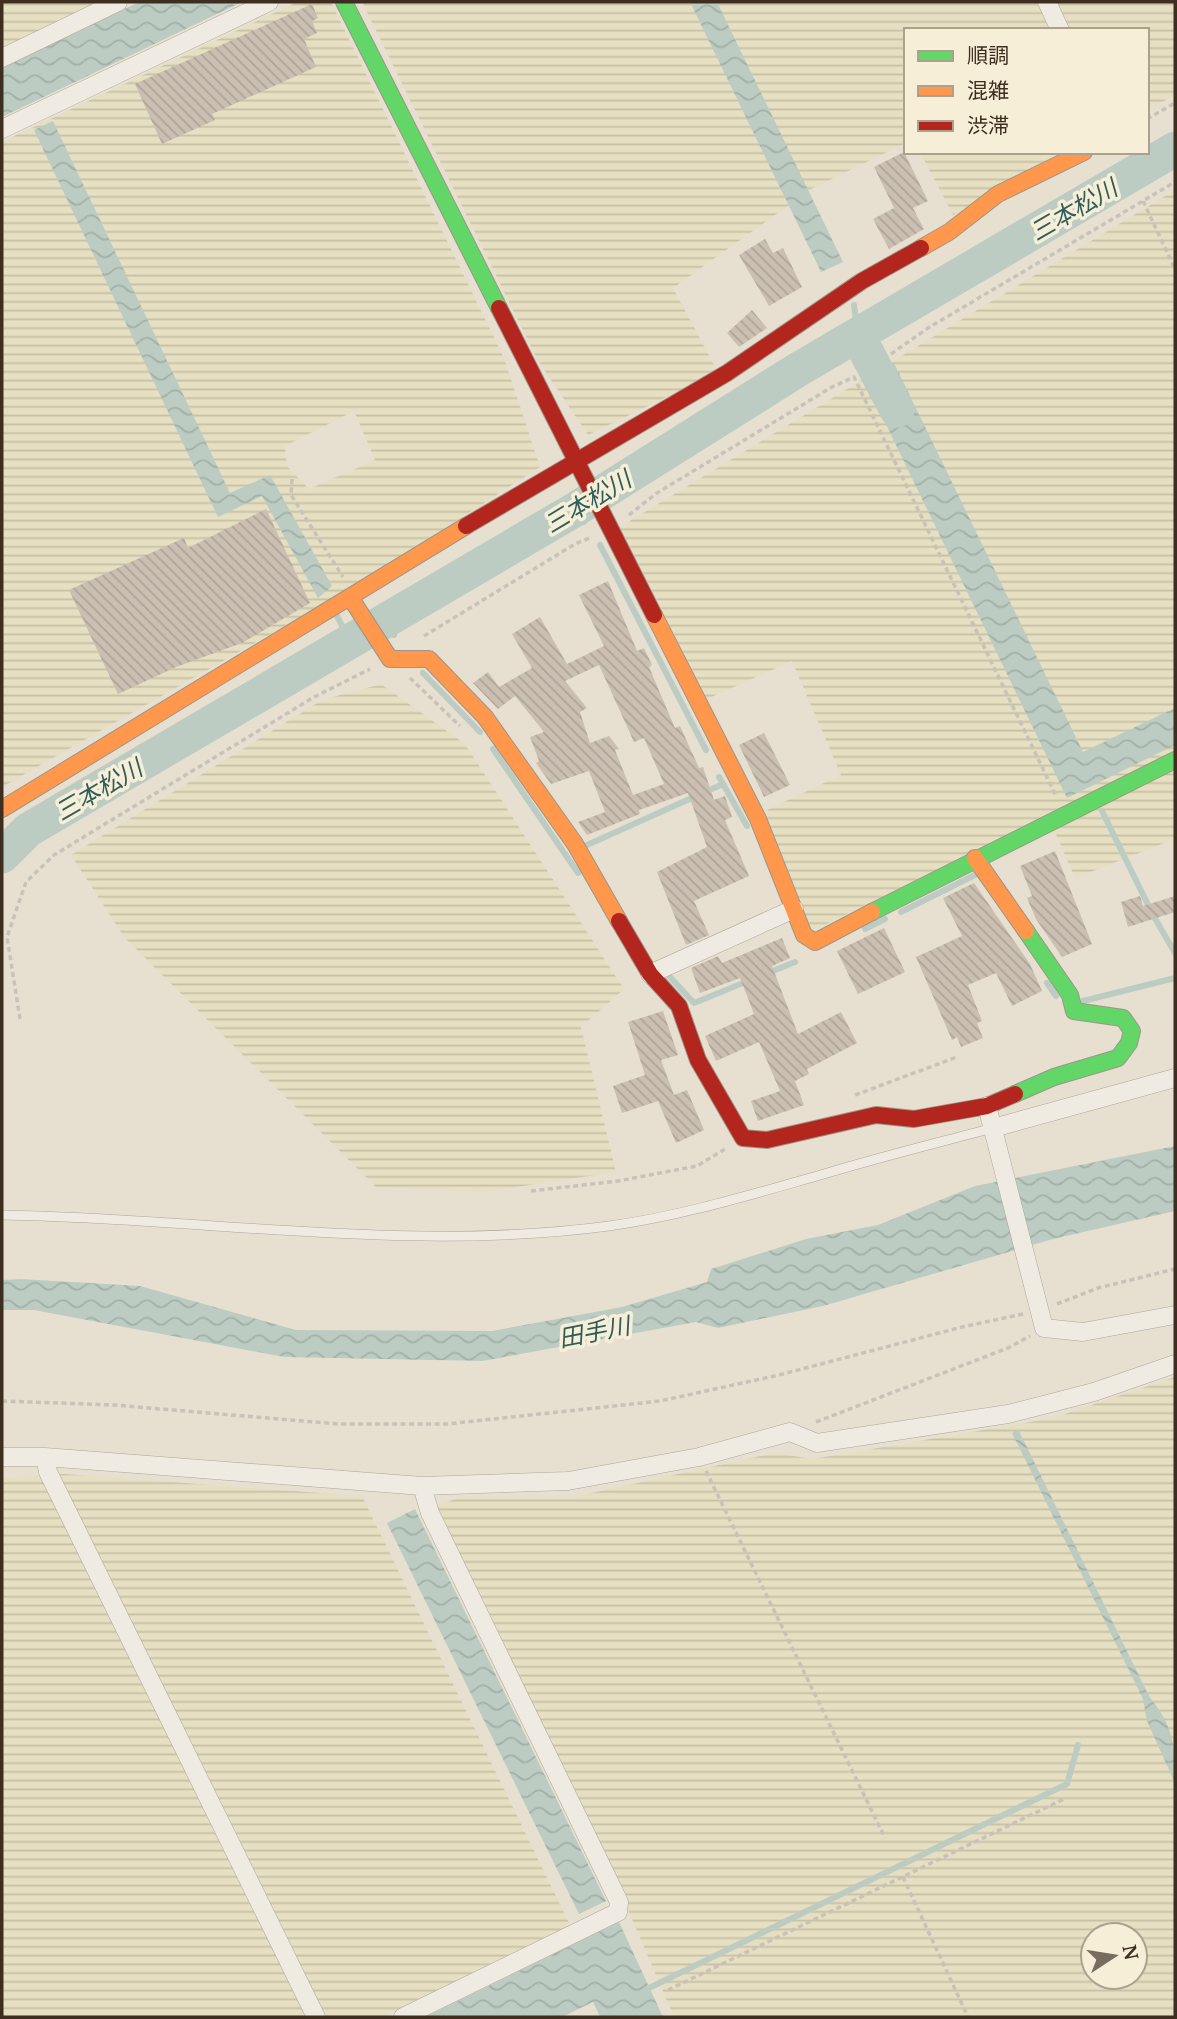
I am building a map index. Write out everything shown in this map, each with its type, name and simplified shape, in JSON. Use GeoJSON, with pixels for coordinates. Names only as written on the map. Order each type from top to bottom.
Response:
{"type":"FeatureCollection","features":[{"type":"Feature","properties":{"kind":"street"},"geometry":{"type":"LineString","coordinates":[[2,58],[118,2]]}},
{"type":"Feature","properties":{"kind":"street"},"geometry":{"type":"LineString","coordinates":[[2,129],[270,2]]}},
{"type":"Feature","properties":{"kind":"street"},"geometry":{"type":"LineString","coordinates":[[344,2],[758,820],[804,935],[815,942],[975,858],[1175,761]]}},
{"type":"Feature","properties":{"kind":"street"},"geometry":{"type":"LineString","coordinates":[[1047,2],[1059,28]]}},
{"type":"Feature","properties":{"kind":"street"},"geometry":{"type":"LineString","coordinates":[[2,809],[727,373],[862,281],[949,232],[999,194],[1080,154]]}},
{"type":"Feature","properties":{"kind":"street"},"geometry":{"type":"LineString","coordinates":[[351,597],[390,659],[429,659],[485,717],[576,844],[650,974],[680,1006],[698,1060],[743,1138],[766,1140],[876,1115],[914,1119],[987,1105],[1055,1077],[1118,1058],[1129,1043],[1132,1031],[1123,1018],[1074,1011],[1070,995],[975,858]]}},
{"type":"Feature","properties":{"kind":"street"},"geometry":{"type":"LineString","coordinates":[[650,974],[794,909]]}},
{"type":"Feature","properties":{"kind":"street"},"geometry":{"type":"LineString","coordinates":[[994,1134],[1175,1077]]}},
{"type":"Feature","properties":{"kind":"street"},"geometry":{"type":"LineString","coordinates":[[987,1105],[1039,1311],[1083,1332],[1175,1315]]}},
{"type":"Feature","properties":{"kind":"street"},"geometry":{"type":"LineString","coordinates":[[2,1457],[45,1457],[422,1486],[568,1482],[699,1457],[790,1432],[817,1443],[1008,1414],[1094,1392],[1175,1364]]}},
{"type":"Feature","properties":{"kind":"street"},"geometry":{"type":"LineString","coordinates":[[45,1457],[48,1472],[316,2017]]}},
{"type":"Feature","properties":{"kind":"street"},"geometry":{"type":"LineString","coordinates":[[403,2017],[618,1912],[619,1902],[430,1513],[422,1486]]}},
{"type":"Feature","properties":{"kind":"lane"},"geometry":{"type":"LineString","coordinates":[[2,1215],[103,1216],[405,1235],[551,1232],[610,1226],[715,1205],[994,1134]]}},
{"type":"Feature","properties":{"kind":"path"},"geometry":{"type":"LineString","coordinates":[[1149,118],[1175,103]]}},
{"type":"Feature","properties":{"kind":"path"},"geometry":{"type":"LineString","coordinates":[[891,354],[928,328],[1175,182]]}},
{"type":"Feature","properties":{"kind":"path"},"geometry":{"type":"LineString","coordinates":[[1143,201],[1175,269]]}},
{"type":"Feature","properties":{"kind":"path"},"geometry":{"type":"LineString","coordinates":[[414,657],[424,635],[608,527],[832,387],[854,377],[1065,814]]}},
{"type":"Feature","properties":{"kind":"path"},"geometry":{"type":"LineString","coordinates":[[292,479],[291,495],[344,579],[351,597]]}},
{"type":"Feature","properties":{"kind":"path"},"geometry":{"type":"LineString","coordinates":[[20,1019],[7,937],[26,882],[54,855],[303,704],[390,659],[464,729]]}},
{"type":"Feature","properties":{"kind":"path"},"geometry":{"type":"LineString","coordinates":[[2,1401],[114,1405],[338,1423],[447,1424],[513,1419],[660,1401],[779,1375],[962,1327],[1039,1311],[1098,1288],[1175,1269]]}},
{"type":"Feature","properties":{"kind":"path"},"geometry":{"type":"LineString","coordinates":[[790,1432],[1008,1348],[1039,1311]]}},
{"type":"Feature","properties":{"kind":"path"},"geometry":{"type":"LineString","coordinates":[[699,1457],[885,1838]]}},
{"type":"Feature","properties":{"kind":"path"},"geometry":{"type":"LineString","coordinates":[[668,1990],[1066,1798]]}},
{"type":"Feature","properties":{"kind":"path"},"geometry":{"type":"LineString","coordinates":[[903,1877],[968,2017]]}},
{"type":"Feature","properties":{"kind":"shaded area"},"geometry":{"type":"Polygon","coordinates":[[[2,2],[105,2],[2,51],[2,2]]]}},
{"type":"Feature","properties":{"kind":"shaded area"},"geometry":{"type":"Polygon","coordinates":[[[297,2],[331,2],[504,358],[540,467],[360,583],[2,787],[2,142],[297,2]],[[354,411],[285,446],[287,466],[309,489],[375,460],[354,411]]]}},
{"type":"Feature","properties":{"kind":"shaded area"},"geometry":{"type":"Polygon","coordinates":[[[362,2],[1175,2],[1175,95],[1149,109],[1149,28],[904,28],[904,144],[813,188],[673,288],[718,372],[588,435],[537,359],[362,2]]]}},
{"type":"Feature","properties":{"kind":"shaded area"},"geometry":{"type":"Polygon","coordinates":[[[921,154],[1061,154],[953,215],[921,154]]]}},
{"type":"Feature","properties":{"kind":"shaded area"},"geometry":{"type":"Polygon","coordinates":[[[1175,190],[1175,839],[1075,878],[1048,816],[812,931],[763,812],[841,775],[792,661],[707,699],[620,527],[1175,190]]]}},
{"type":"Feature","properties":{"kind":"shaded area"},"geometry":{"type":"Polygon","coordinates":[[[381,684],[465,744],[624,989],[581,1027],[616,1172],[483,1192],[376,1187],[124,937],[71,855],[322,700],[381,684]]]}},
{"type":"Feature","properties":{"kind":"shaded area"},"geometry":{"type":"Polygon","coordinates":[[[1175,1377],[1175,2017],[674,2017],[628,1910],[435,1507],[460,1497],[573,1497],[774,1453],[813,1459],[1053,1418],[1175,1377]]]}},
{"type":"Feature","properties":{"kind":"shaded area"},"geometry":{"type":"Polygon","coordinates":[[[64,1474],[362,1496],[570,1925],[382,2017],[2,2017],[2,1478],[64,1474]]]}},
{"type":"Feature","properties":{"kind":"water"},"geometry":{"type":"Polygon","coordinates":[[[139,2],[242,2],[2,117],[2,68],[139,2]]]}},
{"type":"Feature","properties":{"kind":"water"},"geometry":{"type":"Polygon","coordinates":[[[690,2],[717,2],[843,262],[821,272],[690,2]]]}},
{"type":"Feature","properties":{"kind":"water"},"geometry":{"type":"Polygon","coordinates":[[[53,121],[230,493],[270,475],[332,586],[318,598],[262,496],[218,517],[34,130],[53,121]]]}},
{"type":"Feature","properties":{"kind":"water"},"geometry":{"type":"Polygon","coordinates":[[[884,362],[887,367],[894,363],[1083,752],[1175,708],[1175,745],[1067,798],[865,381],[872,377],[869,372],[884,362]]]}},
{"type":"Feature","properties":{"kind":"water","name":"田手川"},"geometry":{"type":"Polygon","coordinates":[[[1175,1146],[1175,1211],[1053,1239],[823,1306],[718,1328],[696,1322],[482,1361],[284,1357],[34,1310],[2,1310],[2,1280],[21,1279],[140,1286],[296,1330],[492,1331],[622,1307],[707,1282],[711,1269],[806,1239],[878,1225],[975,1186],[1175,1146]]]}},
{"type":"Feature","properties":{"kind":"water"},"geometry":{"type":"Polygon","coordinates":[[[1018,1429],[1149,1696],[1168,1727],[1173,1747],[1175,1783],[1147,1721],[1143,1699],[1012,1433],[1018,1429]]]}},
{"type":"Feature","properties":{"kind":"water"},"geometry":{"type":"Polygon","coordinates":[[[415,1509],[606,1901],[579,1914],[387,1523],[415,1509]]]}},
{"type":"Feature","properties":{"kind":"water"},"geometry":{"type":"Polygon","coordinates":[[[619,1922],[663,2017],[600,2017],[593,2002],[562,2017],[425,2017],[619,1922]]]}},
{"type":"Feature","properties":{"kind":"building"},"geometry":{"type":"Polygon","coordinates":[[[312,4],[318,18],[312,21],[317,33],[304,39],[316,67],[212,114],[215,120],[162,144],[135,84],[312,4]]]}},
{"type":"Feature","properties":{"kind":"building"},"geometry":{"type":"Polygon","coordinates":[[[904,152],[928,201],[913,208],[924,229],[889,249],[873,219],[894,208],[874,167],[904,152]]]}},
{"type":"Feature","properties":{"kind":"building"},"geometry":{"type":"Polygon","coordinates":[[[765,239],[773,253],[783,248],[802,287],[769,306],[739,255],[765,239]]]}},
{"type":"Feature","properties":{"kind":"building"},"geometry":{"type":"Polygon","coordinates":[[[752,310],[767,328],[739,347],[727,333],[752,310]]]}},
{"type":"Feature","properties":{"kind":"building"},"geometry":{"type":"Polygon","coordinates":[[[266,509],[310,603],[242,643],[176,667],[118,694],[69,590],[184,538],[188,548],[266,509]]]}},
{"type":"Feature","properties":{"kind":"building"},"geometry":{"type":"Polygon","coordinates":[[[608,581],[637,651],[644,648],[652,665],[649,667],[675,728],[680,726],[699,768],[703,767],[714,800],[725,796],[732,817],[725,820],[749,876],[694,901],[709,935],[686,945],[657,872],[707,847],[688,793],[639,810],[640,814],[587,835],[578,822],[605,812],[589,771],[551,784],[536,763],[539,761],[530,737],[544,732],[515,696],[498,709],[473,683],[488,672],[499,687],[532,668],[512,634],[540,617],[567,664],[604,646],[579,595],[608,581]],[[599,665],[565,681],[587,708],[580,712],[590,743],[609,736],[619,749],[615,750],[633,795],[664,784],[644,738],[634,742],[599,665]]]}},
{"type":"Feature","properties":{"kind":"building"},"geometry":{"type":"Polygon","coordinates":[[[764,733],[790,785],[764,797],[739,745],[764,733]]]}},
{"type":"Feature","properties":{"kind":"building"},"geometry":{"type":"Polygon","coordinates":[[[1055,851],[1092,944],[1062,957],[1036,919],[1027,898],[1032,896],[1020,866],[1055,851]]]}},
{"type":"Feature","properties":{"kind":"building"},"geometry":{"type":"Polygon","coordinates":[[[974,883],[1030,964],[1042,991],[1012,1006],[996,973],[968,985],[982,1021],[977,1023],[983,1038],[961,1047],[957,1037],[952,1040],[916,957],[962,936],[943,898],[974,883]]]}},
{"type":"Feature","properties":{"kind":"building"},"geometry":{"type":"Polygon","coordinates":[[[1140,896],[1143,906],[1175,896],[1175,912],[1128,927],[1121,902],[1140,896]]]}},
{"type":"Feature","properties":{"kind":"building"},"geometry":{"type":"Polygon","coordinates":[[[884,928],[905,972],[858,994],[837,951],[884,928]]]}},
{"type":"Feature","properties":{"kind":"building"},"geometry":{"type":"Polygon","coordinates":[[[782,938],[790,958],[772,966],[798,1034],[841,1012],[857,1043],[807,1069],[809,1074],[795,1081],[804,1105],[758,1121],[751,1101],[780,1091],[759,1042],[716,1061],[705,1036],[754,1014],[740,978],[700,993],[691,968],[718,956],[722,963],[782,938]]]}},
{"type":"Feature","properties":{"kind":"building"},"geometry":{"type":"Polygon","coordinates":[[[663,1011],[678,1055],[661,1060],[674,1095],[687,1090],[704,1130],[676,1143],[658,1101],[622,1113],[613,1086],[645,1075],[628,1022],[663,1011]]]}},
{"type":"Feature","properties":{"kind":"waterway","name":"三本松川"},"geometry":{"type":"LineString","coordinates":[[2,856],[28,830],[576,509],[799,369],[1175,149]]}},
{"type":"Feature","properties":{"kind":"waterway"},"geometry":{"type":"LineString","coordinates":[[854,305],[858,336]]}},
{"type":"Feature","properties":{"kind":"waterway"},"geometry":{"type":"LineString","coordinates":[[858,336],[897,410]]}},
{"type":"Feature","properties":{"kind":"waterway"},"geometry":{"type":"LineString","coordinates":[[576,509],[584,522]]}},
{"type":"Feature","properties":{"kind":"waterway"},"geometry":{"type":"LineString","coordinates":[[600,545],[706,750]]}},
{"type":"Feature","properties":{"kind":"waterway"},"geometry":{"type":"LineString","coordinates":[[337,616],[350,641]]}},
{"type":"Feature","properties":{"kind":"waterway"},"geometry":{"type":"LineString","coordinates":[[384,622],[394,635]]}},
{"type":"Feature","properties":{"kind":"waterway"},"geometry":{"type":"LineString","coordinates":[[423,673],[480,732]]}},
{"type":"Feature","properties":{"kind":"waterway"},"geometry":{"type":"LineString","coordinates":[[493,749],[578,873]]}},
{"type":"Feature","properties":{"kind":"waterway"},"geometry":{"type":"LineString","coordinates":[[719,777],[747,826]]}},
{"type":"Feature","properties":{"kind":"waterway"},"geometry":{"type":"LineString","coordinates":[[587,845],[723,784]]}},
{"type":"Feature","properties":{"kind":"waterway"},"geometry":{"type":"LineString","coordinates":[[1102,811],[1153,915],[1175,953]]}},
{"type":"Feature","properties":{"kind":"waterway"},"geometry":{"type":"LineString","coordinates":[[901,912],[977,874]]}},
{"type":"Feature","properties":{"kind":"waterway"},"geometry":{"type":"LineString","coordinates":[[865,929],[885,919]]}},
{"type":"Feature","properties":{"kind":"waterway"},"geometry":{"type":"LineString","coordinates":[[768,973],[795,962]]}},
{"type":"Feature","properties":{"kind":"waterway"},"geometry":{"type":"LineString","coordinates":[[670,977],[694,1003],[748,981]]}},
{"type":"Feature","properties":{"kind":"waterway"},"geometry":{"type":"LineString","coordinates":[[1083,1001],[1175,978]]}},
{"type":"Feature","properties":{"kind":"waterway"},"geometry":{"type":"LineString","coordinates":[[1047,983],[1056,996]]}},
{"type":"Feature","properties":{"kind":"waterway"},"geometry":{"type":"LineString","coordinates":[[649,1988],[1067,1784],[1078,1745]]}},
{"type":"Feature","properties":{"kind":"traffic: fast"},"geometry":{"type":"LineString","coordinates":[[344,2],[499,308]]}},
{"type":"Feature","properties":{"kind":"traffic: fast"},"geometry":{"type":"LineString","coordinates":[[872,912],[1175,760]]}},
{"type":"Feature","properties":{"kind":"traffic: fast"},"geometry":{"type":"LineString","coordinates":[[1015,1094],[1054,1077],[1118,1058],[1129,1043],[1132,1031],[1123,1018],[1074,1011],[1070,995],[1026,931]]}},
{"type":"Feature","properties":{"kind":"traffic: slow"},"geometry":{"type":"LineString","coordinates":[[921,248],[949,232],[998,194],[1080,154]]}},
{"type":"Feature","properties":{"kind":"traffic: slow"},"geometry":{"type":"LineString","coordinates":[[2,809],[466,526]]}},
{"type":"Feature","properties":{"kind":"traffic: slow"},"geometry":{"type":"LineString","coordinates":[[350,597],[390,659],[429,659],[485,717],[575,844],[619,921]]}},
{"type":"Feature","properties":{"kind":"traffic: slow"},"geometry":{"type":"LineString","coordinates":[[654,615],[758,819],[804,935],[815,942],[872,912]]}},
{"type":"Feature","properties":{"kind":"traffic: slow"},"geometry":{"type":"LineString","coordinates":[[975,858],[1026,931]]}},
{"type":"Feature","properties":{"kind":"traffic: jam"},"geometry":{"type":"LineString","coordinates":[[466,526],[727,373],[862,281],[921,248]]}},
{"type":"Feature","properties":{"kind":"traffic: jam"},"geometry":{"type":"LineString","coordinates":[[499,308],[654,615]]}},
{"type":"Feature","properties":{"kind":"traffic: jam"},"geometry":{"type":"LineString","coordinates":[[619,921],[650,974],[679,1006],[698,1060],[743,1138],[767,1140],[876,1115],[914,1119],[987,1106],[1015,1094]]}}]}
